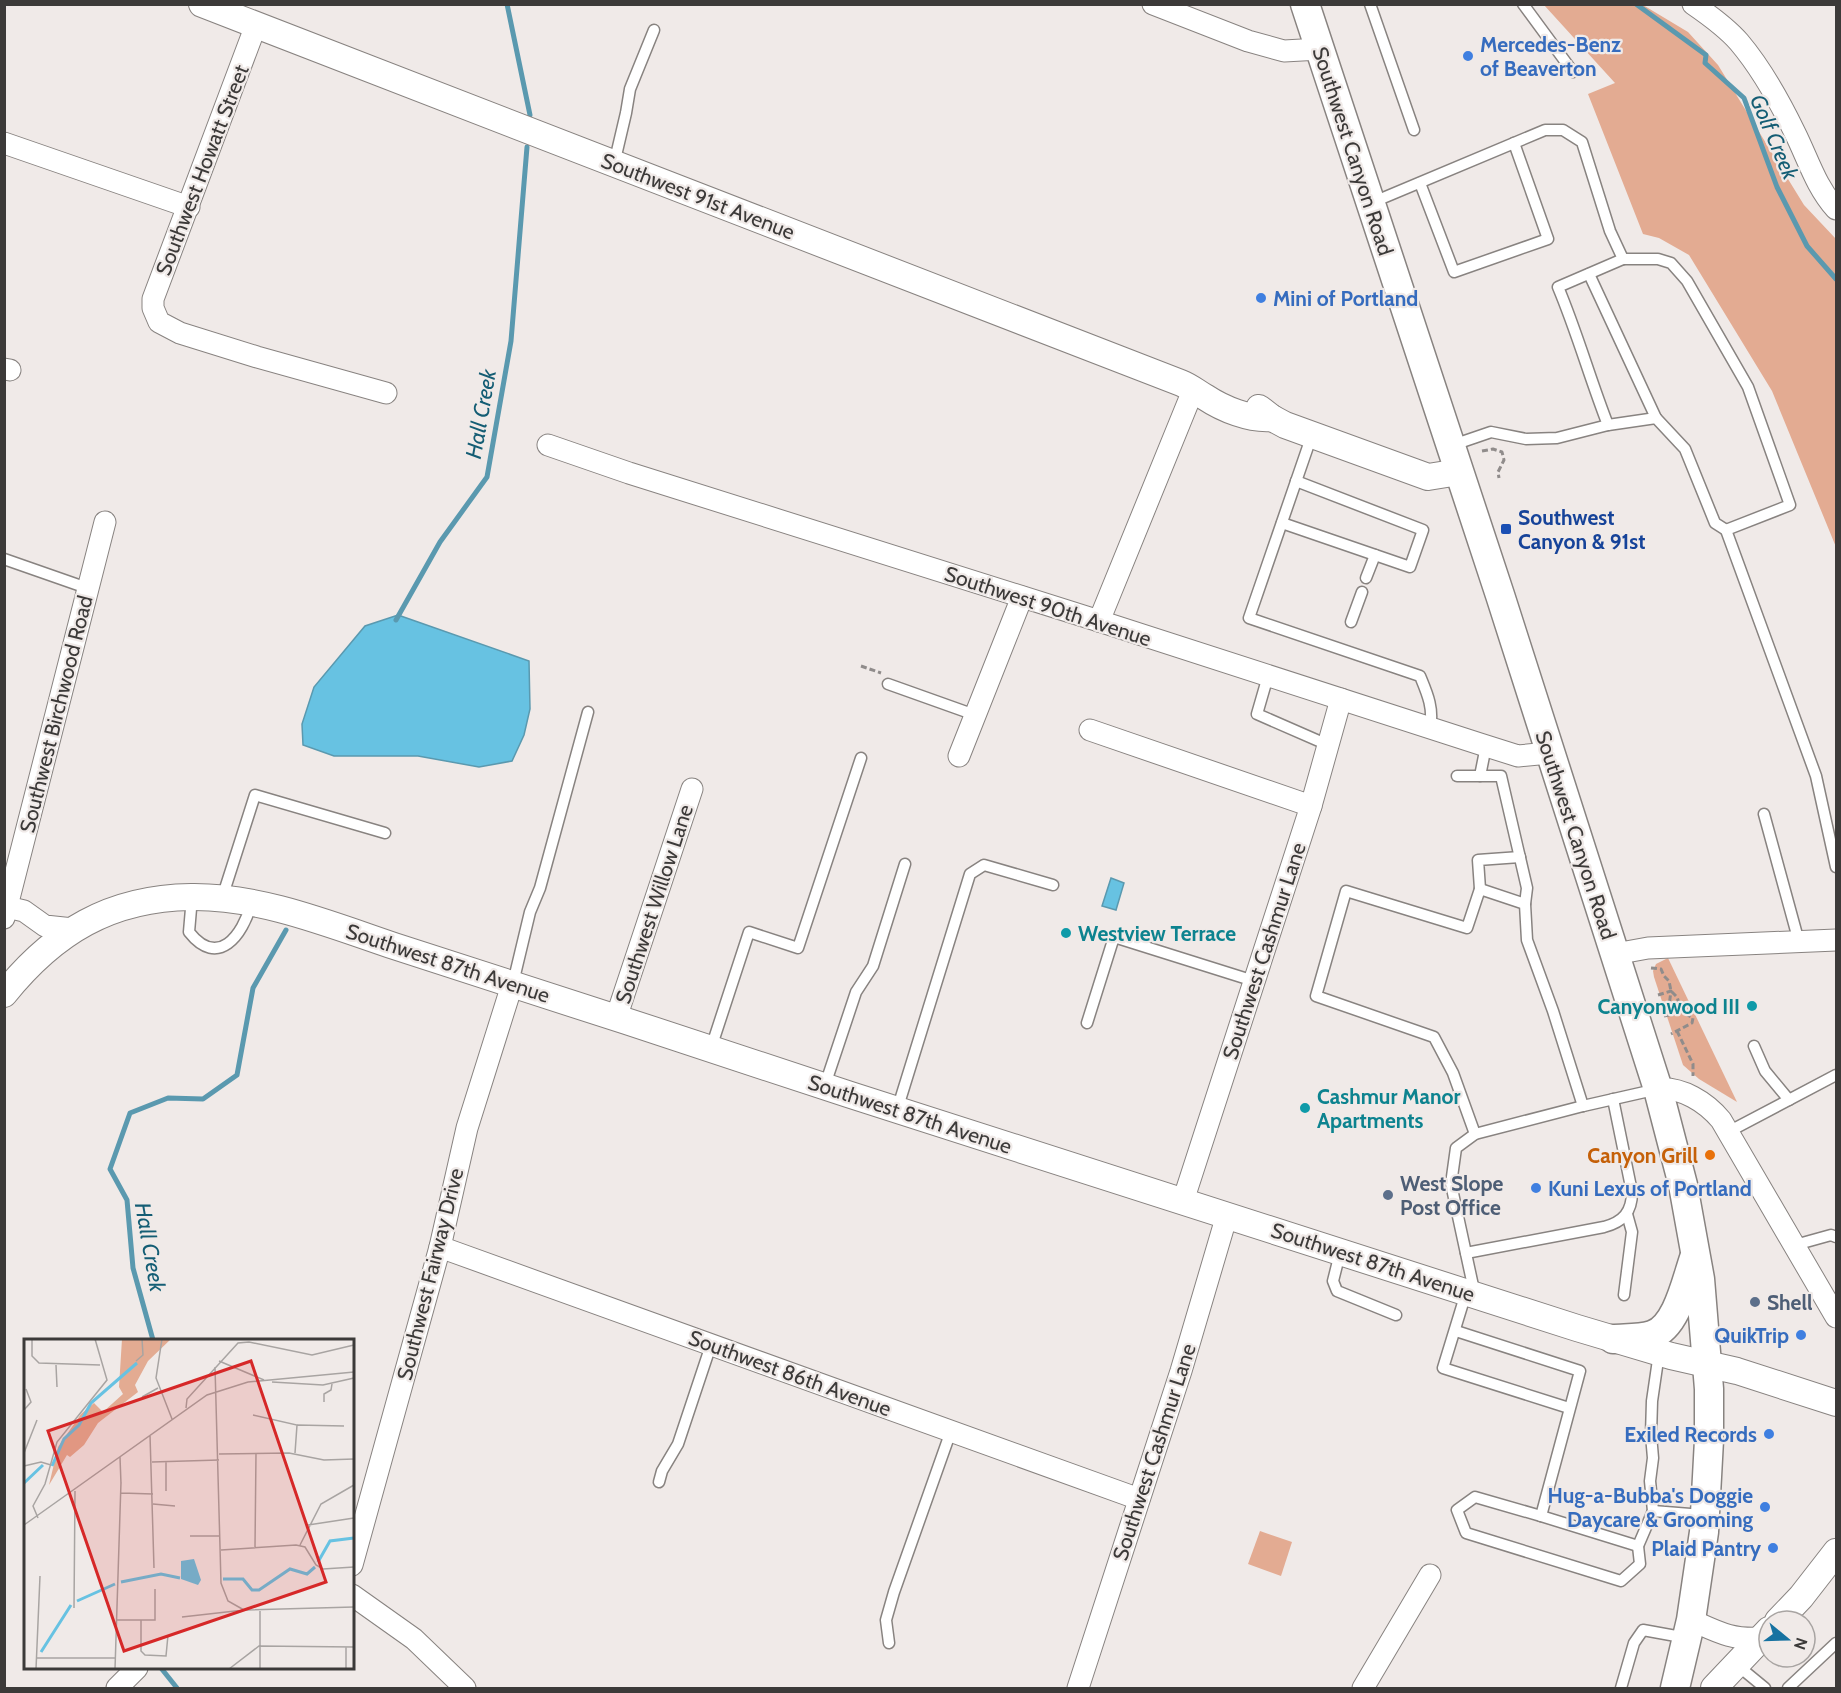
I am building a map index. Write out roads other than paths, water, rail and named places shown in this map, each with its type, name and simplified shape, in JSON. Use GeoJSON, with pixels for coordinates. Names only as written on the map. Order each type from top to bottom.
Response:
{"type":"FeatureCollection","features":[{"type":"Feature","properties":{"kind":"main road","name":"Southwest Canyon Road"},"geometry":{"type":"LineString","coordinates":[[1305,4],[1500,595],[1658,1089],[1683,1185],[1700,1279],[1707,1364],[1709,1440],[1705,1516],[1689,1629],[1675,1689]]}},
{"type":"Feature","properties":{"kind":"main road"},"geometry":{"type":"LineString","coordinates":[[1613,1339],[1650,1336],[1665,1327],[1673,1316],[1696,1253]]}},
{"type":"Feature","properties":{"kind":"street","name":"Southwest 91st Avenue"},"geometry":{"type":"LineString","coordinates":[[202,4],[1194,388],[1209,388],[1248,401],[1264,410],[1272,418],[1312,435],[1428,477],[1454,459]]}},
{"type":"Feature","properties":{"kind":"street"},"geometry":{"type":"LineString","coordinates":[[1693,4],[1715,19],[1739,41],[1759,70],[1794,132],[1819,186],[1836,209]]}},
{"type":"Feature","properties":{"kind":"street"},"geometry":{"type":"LineString","coordinates":[[1164,6],[1248,41],[1284,51],[1320,50]]}},
{"type":"Feature","properties":{"kind":"street","name":"Southwest Howatt Street"},"geometry":{"type":"LineString","coordinates":[[256,25],[153,299],[155,315],[159,322],[180,333],[386,393]]}},
{"type":"Feature","properties":{"kind":"street"},"geometry":{"type":"LineString","coordinates":[[4,143],[189,207]]}},
{"type":"Feature","properties":{"kind":"street"},"geometry":{"type":"LineString","coordinates":[[1099,621],[1194,388]]}},
{"type":"Feature","properties":{"kind":"street","name":"Southwest 90th Avenue"},"geometry":{"type":"LineString","coordinates":[[548,445],[629,473],[1518,756],[1549,753]]}},
{"type":"Feature","properties":{"kind":"street","name":"Southwest Birchwood Road"},"geometry":{"type":"LineString","coordinates":[[73,929],[45,926],[24,911],[6,912],[105,522]]}},
{"type":"Feature","properties":{"kind":"street"},"geometry":{"type":"LineString","coordinates":[[958,756],[1022,597]]}},
{"type":"Feature","properties":{"kind":"street","name":"Southwest Cashmur Lane"},"geometry":{"type":"LineString","coordinates":[[1183,1201],[1311,806],[1341,699]]}},
{"type":"Feature","properties":{"kind":"street"},"geometry":{"type":"LineString","coordinates":[[1090,730],[1311,806]]}},
{"type":"Feature","properties":{"kind":"street","name":"Southwest Willow Lane"},"geometry":{"type":"LineString","coordinates":[[616,1018],[692,789]]}},
{"type":"Feature","properties":{"kind":"street","name":"Southwest 87th Avenue"},"geometry":{"type":"LineString","coordinates":[[4,994],[36,958],[73,929],[99,916],[124,907],[158,900],[192,897],[222,898],[251,903],[297,914],[897,1110],[1613,1339],[1742,1373],[1836,1403]]}},
{"type":"Feature","properties":{"kind":"street"},"geometry":{"type":"LineString","coordinates":[[1614,954],[1648,948],[1836,940]]}},
{"type":"Feature","properties":{"kind":"street","name":"Southwest Fairway Drive"},"geometry":{"type":"LineString","coordinates":[[354,1558],[440,1247],[467,1128],[512,984]]}},
{"type":"Feature","properties":{"kind":"street"},"geometry":{"type":"LineString","coordinates":[[1658,1089],[1675,1089],[1707,1106],[1721,1120],[1836,1317]]}},
{"type":"Feature","properties":{"kind":"street","name":"Southwest Cashmur Lane"},"geometry":{"type":"LineString","coordinates":[[1078,1689],[1140,1499],[1227,1215]]}},
{"type":"Feature","properties":{"kind":"street","name":"Southwest 86th Avenue"},"geometry":{"type":"LineString","coordinates":[[440,1247],[1140,1499]]}},
{"type":"Feature","properties":{"kind":"street"},"geometry":{"type":"LineString","coordinates":[[1790,1609],[1836,1551]]}},
{"type":"Feature","properties":{"kind":"street"},"geometry":{"type":"LineString","coordinates":[[1363,1689],[1430,1575]]}},
{"type":"Feature","properties":{"kind":"street"},"geometry":{"type":"LineString","coordinates":[[354,1596],[414,1639],[465,1689]]}},
{"type":"Feature","properties":{"kind":"street"},"geometry":{"type":"LineString","coordinates":[[1689,1629],[1743,1639],[1757,1634]]}},
{"type":"Feature","properties":{"kind":"street"},"geometry":{"type":"LineString","coordinates":[[1714,1689],[1757,1643]]}},
{"type":"Feature","properties":{"kind":"street"},"geometry":{"type":"LineString","coordinates":[[117,1689],[135,1669]]}},
{"type":"Feature","properties":{"kind":"lane"},"geometry":{"type":"LineString","coordinates":[[1370,4],[1414,130]]}},
{"type":"Feature","properties":{"kind":"lane"},"geometry":{"type":"LineString","coordinates":[[1523,4],[1573,72]]}},
{"type":"Feature","properties":{"kind":"lane"},"geometry":{"type":"LineString","coordinates":[[614,164],[630,89],[654,30]]}},
{"type":"Feature","properties":{"kind":"lane"},"geometry":{"type":"LineString","coordinates":[[1370,204],[1545,130],[1563,130],[1582,142],[1610,231],[1623,259]]}},
{"type":"Feature","properties":{"kind":"lane"},"geometry":{"type":"LineString","coordinates":[[1420,183],[1454,272],[1548,239],[1514,143]]}},
{"type":"Feature","properties":{"kind":"lane"},"geometry":{"type":"LineString","coordinates":[[1608,424],[1572,320],[1558,287],[1623,259],[1658,259],[1671,263],[1686,281],[1748,387],[1790,505],[1726,530]]}},
{"type":"Feature","properties":{"kind":"lane"},"geometry":{"type":"LineString","coordinates":[[1589,274],[1656,418],[1685,450],[1715,523],[1726,530],[1816,776],[1836,867]]}},
{"type":"Feature","properties":{"kind":"lane"},"geometry":{"type":"LineString","coordinates":[[1454,459],[1491,432],[1526,439],[1557,438],[1608,424],[1656,418]]}},
{"type":"Feature","properties":{"kind":"lane"},"geometry":{"type":"LineString","coordinates":[[1312,435],[1249,618],[1420,676],[1431,702],[1430,728]]}},
{"type":"Feature","properties":{"kind":"lane"},"geometry":{"type":"LineString","coordinates":[[1282,523],[1410,567],[1423,530],[1296,481]]}},
{"type":"Feature","properties":{"kind":"lane"},"geometry":{"type":"LineString","coordinates":[[1366,578],[1374,555]]}},
{"type":"Feature","properties":{"kind":"lane"},"geometry":{"type":"LineString","coordinates":[[4,559],[87,588]]}},
{"type":"Feature","properties":{"kind":"lane"},"geometry":{"type":"LineString","coordinates":[[1351,622],[1362,592]]}},
{"type":"Feature","properties":{"kind":"lane"},"geometry":{"type":"LineString","coordinates":[[1268,676],[1257,714],[1328,745]]}},
{"type":"Feature","properties":{"kind":"lane"},"geometry":{"type":"LineString","coordinates":[[888,684],[975,715]]}},
{"type":"Feature","properties":{"kind":"lane"},"geometry":{"type":"LineString","coordinates":[[512,984],[530,912],[540,888],[588,712]]}},
{"type":"Feature","properties":{"kind":"lane"},"geometry":{"type":"LineString","coordinates":[[1480,776],[1486,746]]}},
{"type":"Feature","properties":{"kind":"lane"},"geometry":{"type":"LineString","coordinates":[[710,1049],[749,932],[798,948],[861,758]]}},
{"type":"Feature","properties":{"kind":"lane"},"geometry":{"type":"LineString","coordinates":[[1457,776],[1501,776],[1527,888],[1525,903],[1527,940],[1553,1011],[1582,1106]]}},
{"type":"Feature","properties":{"kind":"lane"},"geometry":{"type":"LineString","coordinates":[[222,898],[255,795],[385,833]]}},
{"type":"Feature","properties":{"kind":"lane"},"geometry":{"type":"LineString","coordinates":[[1764,814],[1799,942]]}},
{"type":"Feature","properties":{"kind":"lane"},"geometry":{"type":"LineString","coordinates":[[1475,1134],[1453,1073],[1434,1037],[1316,996],[1346,891],[1467,928],[1480,889],[1478,860],[1520,857]]}},
{"type":"Feature","properties":{"kind":"lane"},"geometry":{"type":"LineString","coordinates":[[824,1086],[856,992],[873,966],[905,864]]}},
{"type":"Feature","properties":{"kind":"lane"},"geometry":{"type":"LineString","coordinates":[[897,1110],[970,874],[984,865],[1053,885]]}},
{"type":"Feature","properties":{"kind":"lane"},"geometry":{"type":"LineString","coordinates":[[1480,889],[1525,903]]}},
{"type":"Feature","properties":{"kind":"lane"},"geometry":{"type":"LineString","coordinates":[[192,897],[189,932],[197,943],[214,947],[227,945],[240,932],[251,903]]}},
{"type":"Feature","properties":{"kind":"lane"},"geometry":{"type":"LineString","coordinates":[[1087,1023],[1114,937],[1254,981]]}},
{"type":"Feature","properties":{"kind":"lane"},"geometry":{"type":"LineString","coordinates":[[1754,1046],[1765,1071],[1789,1100]]}},
{"type":"Feature","properties":{"kind":"lane"},"geometry":{"type":"LineString","coordinates":[[1728,1132],[1836,1075]]}},
{"type":"Feature","properties":{"kind":"lane"},"geometry":{"type":"LineString","coordinates":[[1569,1408],[1443,1368],[1471,1294],[1466,1252],[1451,1184],[1456,1148],[1475,1134],[1658,1089]]}},
{"type":"Feature","properties":{"kind":"lane"},"geometry":{"type":"LineString","coordinates":[[1466,1252],[1604,1227],[1616,1224],[1627,1214],[1632,1203],[1632,1192],[1613,1099]]}},
{"type":"Feature","properties":{"kind":"lane"},"geometry":{"type":"LineString","coordinates":[[1624,1295],[1632,1232],[1627,1214]]}},
{"type":"Feature","properties":{"kind":"lane"},"geometry":{"type":"LineString","coordinates":[[1794,1245],[1831,1235],[1836,1237]]}},
{"type":"Feature","properties":{"kind":"lane"},"geometry":{"type":"LineString","coordinates":[[1340,1252],[1333,1281],[1337,1291],[1396,1315]]}},
{"type":"Feature","properties":{"kind":"lane"},"geometry":{"type":"LineString","coordinates":[[1456,1330],[1580,1371],[1541,1516]]}},
{"type":"Feature","properties":{"kind":"lane"},"geometry":{"type":"LineString","coordinates":[[659,1482],[662,1471],[678,1444],[711,1344]]}},
{"type":"Feature","properties":{"kind":"lane"},"geometry":{"type":"LineString","coordinates":[[1638,1546],[1475,1497],[1457,1510],[1466,1533],[1621,1581],[1640,1564],[1638,1546],[1653,1511],[1650,1481],[1653,1458],[1652,1401],[1659,1352]]}},
{"type":"Feature","properties":{"kind":"lane"},"geometry":{"type":"LineString","coordinates":[[889,1643],[886,1620],[888,1611],[951,1431]]}},
{"type":"Feature","properties":{"kind":"lane"},"geometry":{"type":"LineString","coordinates":[[1653,1511],[1705,1516]]}},
{"type":"Feature","properties":{"kind":"lane"},"geometry":{"type":"LineString","coordinates":[[1621,1689],[1634,1643],[1643,1630],[1689,1629]]}},
{"type":"Feature","properties":{"kind":"lane"},"geometry":{"type":"LineString","coordinates":[[1788,1689],[1836,1643]]}},
{"type":"Feature","properties":{"kind":"lane"},"geometry":{"type":"LineString","coordinates":[[1736,1664],[1765,1689]]}},
{"type":"Feature","properties":{"kind":"water"},"geometry":{"type":"Polygon","coordinates":[[[398,615],[529,661],[530,709],[524,735],[512,761],[479,767],[418,756],[334,756],[303,745],[302,724],[314,687],[365,626],[398,615]]]}},
{"type":"Feature","properties":{"kind":"water"},"geometry":{"type":"Polygon","coordinates":[[[1111,878],[1124,883],[1116,910],[1102,906],[1111,878]]]}},
{"type":"Feature","properties":{"kind":"waterway","name":"Hall Creek"},"geometry":{"type":"LineString","coordinates":[[507,4],[530,115]]}},
{"type":"Feature","properties":{"kind":"waterway","name":"Golf Creek"},"geometry":{"type":"LineString","coordinates":[[1636,4],[1706,55],[1705,63],[1744,98],[1777,187],[1807,246],[1836,279]]}},
{"type":"Feature","properties":{"kind":"waterway","name":"Hall Creek"},"geometry":{"type":"LineString","coordinates":[[396,620],[440,542],[487,477],[511,341],[527,147]]}},
{"type":"Feature","properties":{"kind":"waterway","name":"Hall Creek"},"geometry":{"type":"LineString","coordinates":[[153,1339],[133,1268],[127,1200],[110,1169],[130,1113],[168,1098],[203,1099],[237,1075],[253,988],[286,930]]}},
{"type":"Feature","properties":{"kind":"waterway","name":"Hall Creek"},"geometry":{"type":"LineString","coordinates":[[162,1669],[177,1688]]}},
{"type":"Feature","properties":{"kind":"place","name":"Mercedes-Benz of Beaverton"},"geometry":{"type":"Point","coordinates":[1468,56]}},
{"type":"Feature","properties":{"kind":"place","name":"Mini of Portland"},"geometry":{"type":"Point","coordinates":[1261,298]}},
{"type":"Feature","properties":{"kind":"place","name":"Southwest Canyon & 91st"},"geometry":{"type":"Point","coordinates":[1506,529]}},
{"type":"Feature","properties":{"kind":"place","name":"Westview Terrace"},"geometry":{"type":"Point","coordinates":[1066,933]}},
{"type":"Feature","properties":{"kind":"place","name":"Canyonwood III"},"geometry":{"type":"Point","coordinates":[1752,1006]}},
{"type":"Feature","properties":{"kind":"place","name":"Cashmur Manor Apartments"},"geometry":{"type":"Point","coordinates":[1305,1108]}},
{"type":"Feature","properties":{"kind":"place","name":"Canyon Grill"},"geometry":{"type":"Point","coordinates":[1710,1155]}},
{"type":"Feature","properties":{"kind":"place","name":"Kuni Lexus of Portland"},"geometry":{"type":"Point","coordinates":[1536,1188]}},
{"type":"Feature","properties":{"kind":"place","name":"West Slope Post Office"},"geometry":{"type":"Point","coordinates":[1388,1195]}},
{"type":"Feature","properties":{"kind":"place","name":"Shell"},"geometry":{"type":"Point","coordinates":[1755,1302]}},
{"type":"Feature","properties":{"kind":"place","name":"QuikTrip"},"geometry":{"type":"Point","coordinates":[1801,1335]}},
{"type":"Feature","properties":{"kind":"place","name":"Exiled Records"},"geometry":{"type":"Point","coordinates":[1769,1434]}},
{"type":"Feature","properties":{"kind":"place","name":"Hug-a-Bubba's Doggie Daycare & Grooming"},"geometry":{"type":"Point","coordinates":[1765,1507]}},
{"type":"Feature","properties":{"kind":"place","name":"Plaid Pantry"},"geometry":{"type":"Point","coordinates":[1773,1548]}}]}
